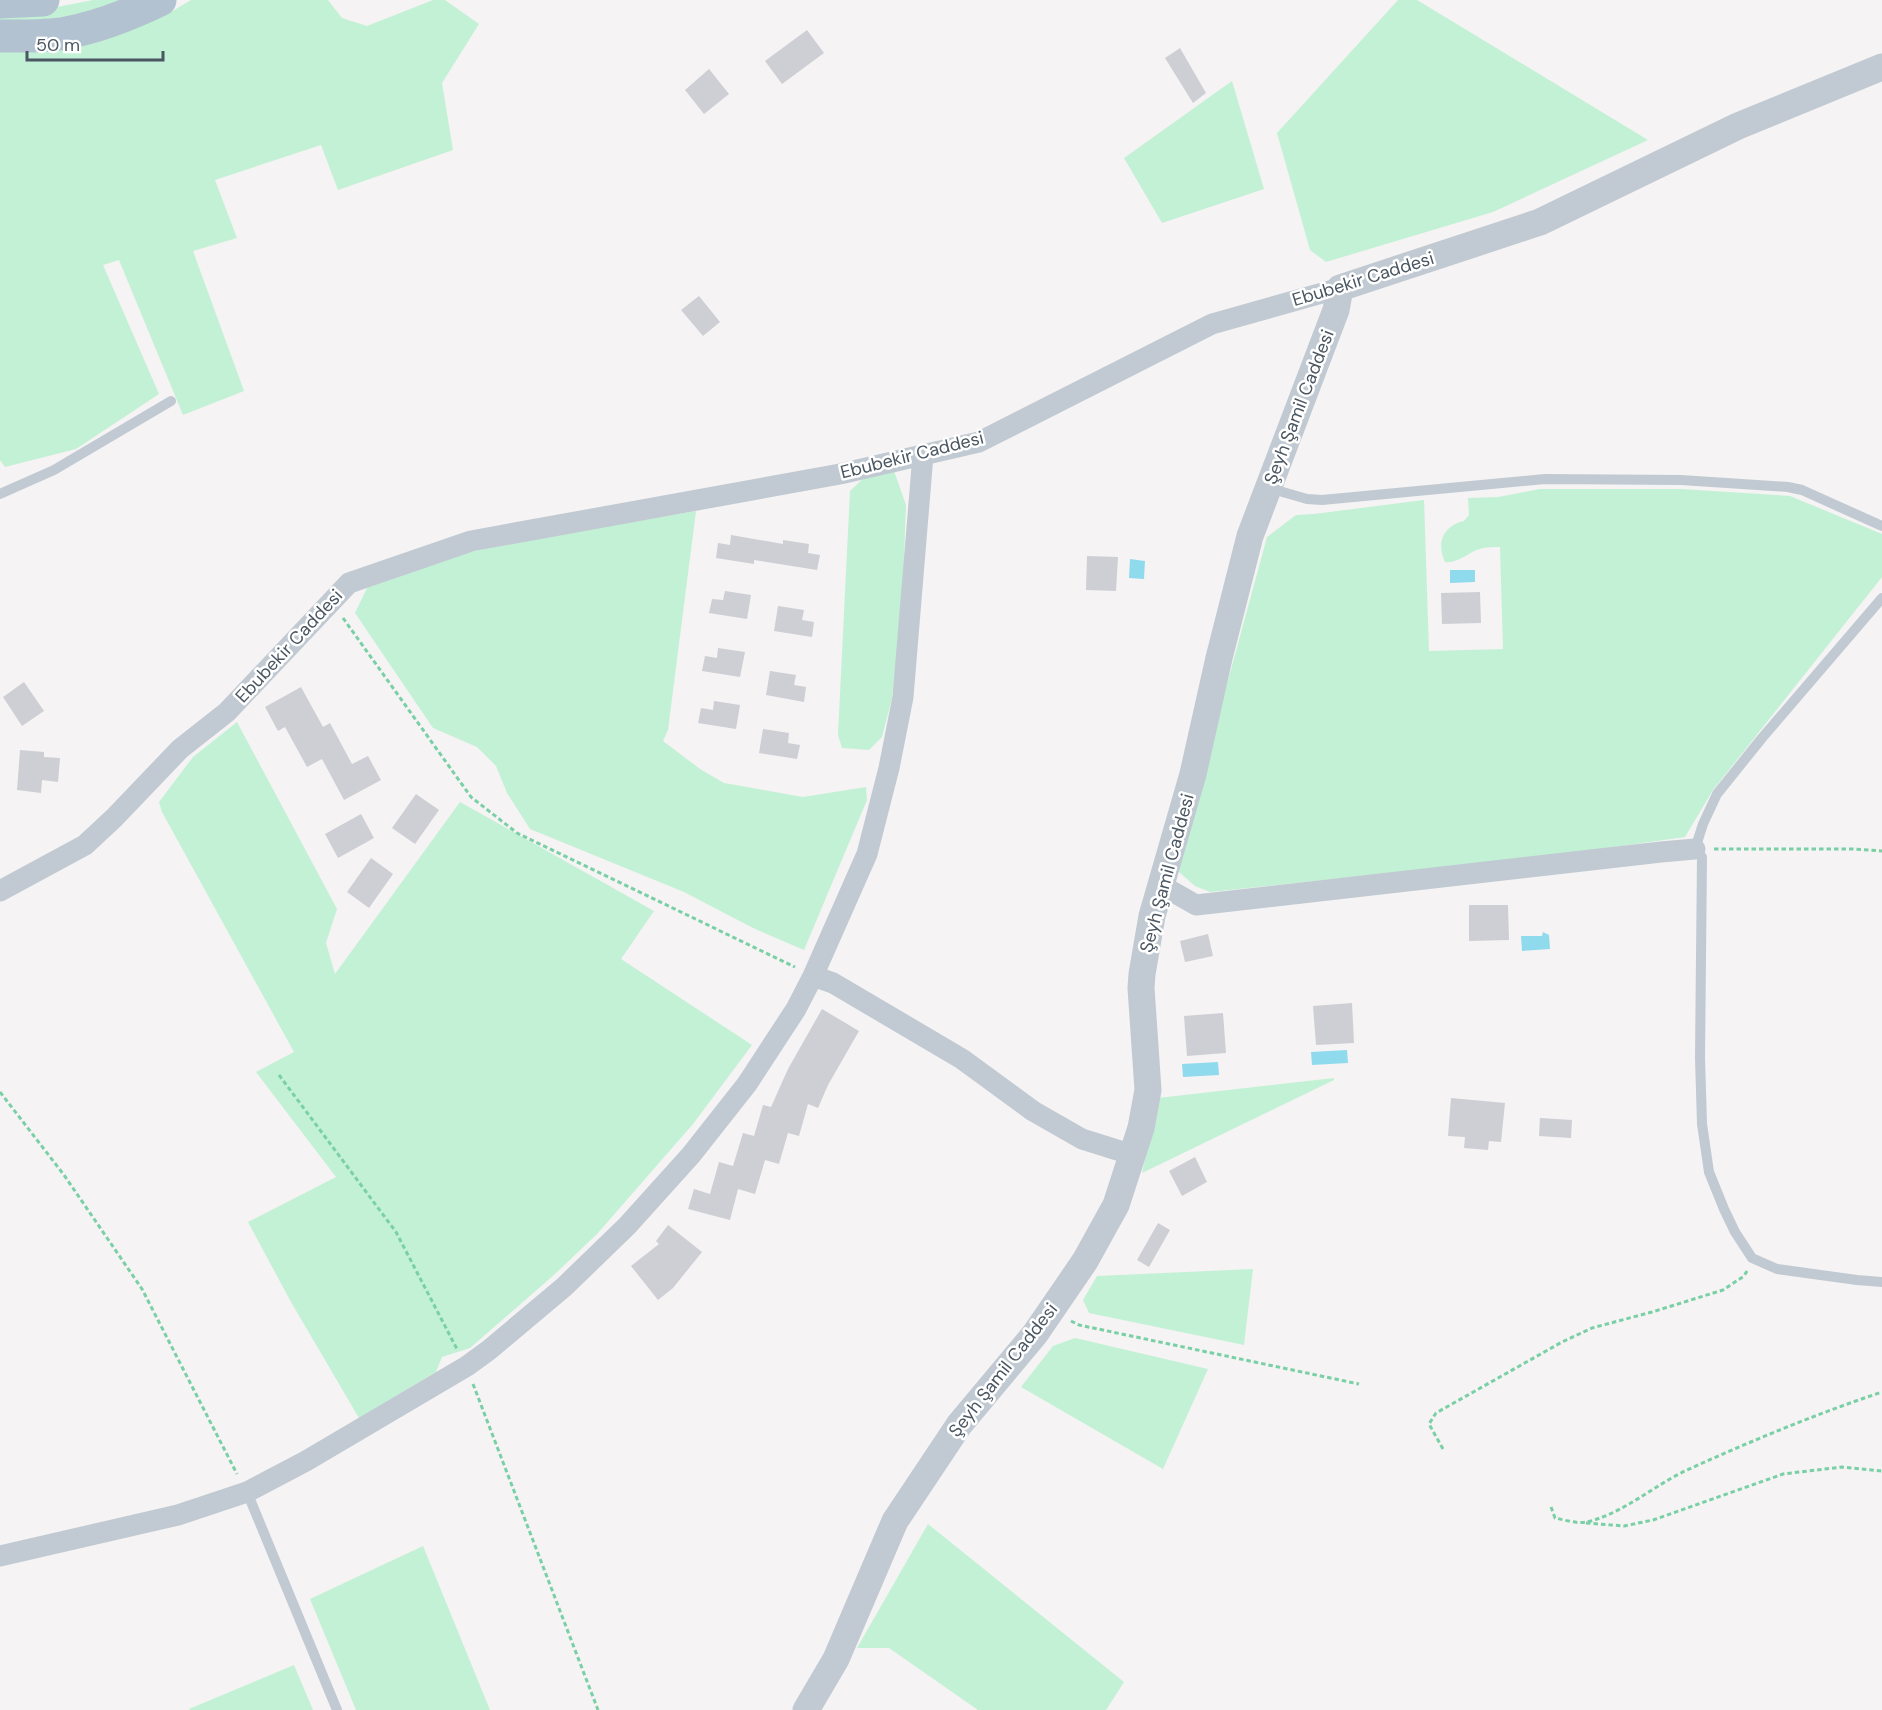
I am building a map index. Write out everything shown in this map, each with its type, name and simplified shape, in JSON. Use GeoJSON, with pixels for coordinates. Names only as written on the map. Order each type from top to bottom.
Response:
{"type":"FeatureCollection","features":[{"type":"Feature","properties":{"kind":"main road"},"geometry":{"type":"LineString","coordinates":[[0,2],[43,0]]}},
{"type":"Feature","properties":{"kind":"main road"},"geometry":{"type":"LineString","coordinates":[[0,36],[65,33],[98,24],[160,0]]}},
{"type":"Feature","properties":{"kind":"street","name":"Ebubekir Caddesi"},"geometry":{"type":"LineString","coordinates":[[0,891],[85,845],[180,749],[227,712],[349,583],[471,541],[840,474],[979,442],[1212,324],[1340,288],[1540,222],[1738,126],[1882,67]]}},
{"type":"Feature","properties":{"kind":"street","name":"Şeyh Şamil Caddesi"},"geometry":{"type":"LineString","coordinates":[[806,1710],[836,1659],[895,1521],[959,1425],[1035,1334],[1085,1261],[1116,1205],[1141,1128],[1148,1090],[1142,974],[1152,916],[1193,774],[1250,536],[1336,310],[1340,288]]}},
{"type":"Feature","properties":{"kind":"street"},"geometry":{"type":"LineString","coordinates":[[0,1556],[178,1515],[247,1492],[306,1461],[489,1350],[564,1287],[627,1226],[691,1155],[747,1084],[796,1009],[867,854],[889,768],[903,697],[923,455]]}},
{"type":"Feature","properties":{"kind":"street"},"geometry":{"type":"LineString","coordinates":[[1161,885],[1196,905],[1695,849]]}},
{"type":"Feature","properties":{"kind":"street"},"geometry":{"type":"LineString","coordinates":[[813,976],[833,983],[962,1059],[1033,1111],[1082,1139],[1133,1155]]}},
{"type":"Feature","properties":{"kind":"lane"},"geometry":{"type":"LineString","coordinates":[[0,482],[4,493],[54,470],[171,402]]}},
{"type":"Feature","properties":{"kind":"lane"},"geometry":{"type":"LineString","coordinates":[[1268,488],[1307,499],[1322,500],[1545,479],[1681,480],[1788,487],[1802,490],[1882,526]]}},
{"type":"Feature","properties":{"kind":"lane"},"geometry":{"type":"LineString","coordinates":[[1882,597],[1716,794],[1695,849],[1702,857],[1700,1036],[1702,1124],[1708,1172],[1735,1232],[1752,1258],[1777,1269],[1882,1282]]}},
{"type":"Feature","properties":{"kind":"lane"},"geometry":{"type":"LineString","coordinates":[[247,1492],[337,1710]]}},
{"type":"Feature","properties":{"kind":"path"},"geometry":{"type":"LineString","coordinates":[[332,603],[471,797],[517,833],[813,976]]}},
{"type":"Feature","properties":{"kind":"path"},"geometry":{"type":"LineString","coordinates":[[1695,849],[1882,851]]}},
{"type":"Feature","properties":{"kind":"path"},"geometry":{"type":"LineString","coordinates":[[0,1092],[64,1175],[142,1289],[247,1492]]}},
{"type":"Feature","properties":{"kind":"path"},"geometry":{"type":"LineString","coordinates":[[1443,1449],[1429,1424],[1436,1413],[1562,1342],[1592,1328],[1724,1290],[1744,1276],[1752,1258]]}},
{"type":"Feature","properties":{"kind":"path"},"geometry":{"type":"LineString","coordinates":[[1052,1309],[1079,1325],[1359,1384]]}},
{"type":"Feature","properties":{"kind":"path"},"geometry":{"type":"LineString","coordinates":[[1584,1522],[1619,1510],[1685,1471],[1820,1413],[1882,1392]]}},
{"type":"Feature","properties":{"kind":"path"},"geometry":{"type":"LineString","coordinates":[[1551,1507],[1555,1518],[1624,1526],[1653,1520],[1783,1474],[1842,1467],[1882,1471]]}},
{"type":"Feature","properties":{"kind":"green space"},"geometry":{"type":"Polygon","coordinates":[[[93,0],[126,0],[86,13],[38,21],[0,22],[0,12],[42,10],[93,0]]]}},
{"type":"Feature","properties":{"kind":"green space"},"geometry":{"type":"Polygon","coordinates":[[[191,0],[328,0],[342,18],[367,26],[433,0],[445,0],[479,24],[442,83],[453,150],[338,190],[321,145],[215,180],[237,238],[193,251],[244,391],[183,415],[119,260],[103,265],[159,394],[76,449],[5,467],[0,460],[0,49],[171,12],[191,0]]]}},
{"type":"Feature","properties":{"kind":"green space"},"geometry":{"type":"Polygon","coordinates":[[[1398,0],[1417,0],[1648,140],[1493,212],[1326,262],[1310,250],[1277,133],[1398,0]]]}},
{"type":"Feature","properties":{"kind":"green space"},"geometry":{"type":"Polygon","coordinates":[[[1232,81],[1264,189],[1162,223],[1124,158],[1232,81]]]}},
{"type":"Feature","properties":{"kind":"green space"},"geometry":{"type":"Polygon","coordinates":[[[894,471],[906,505],[902,613],[892,698],[882,737],[869,750],[842,748],[838,735],[850,491],[867,475],[894,471]]]}},
{"type":"Feature","properties":{"kind":"green space"},"geometry":{"type":"Polygon","coordinates":[[[1540,489],[1681,489],[1790,496],[1882,534],[1882,577],[1713,790],[1685,837],[1543,857],[1210,892],[1195,886],[1179,872],[1180,857],[1267,537],[1296,515],[1424,500],[1429,651],[1503,649],[1500,547],[1482,548],[1459,560],[1445,562],[1441,548],[1443,536],[1446,531],[1464,521],[1469,515],[1468,498],[1498,497],[1540,489]]]}},
{"type":"Feature","properties":{"kind":"green space"},"geometry":{"type":"Polygon","coordinates":[[[696,511],[668,730],[663,741],[700,769],[724,783],[803,797],[866,787],[867,800],[804,950],[753,928],[684,892],[530,829],[507,793],[496,766],[477,747],[433,728],[355,613],[367,588],[469,552],[696,511]]]}},
{"type":"Feature","properties":{"kind":"green space"},"geometry":{"type":"Polygon","coordinates":[[[237,722],[337,909],[326,943],[335,974],[460,802],[654,911],[621,959],[752,1045],[693,1124],[597,1234],[555,1274],[470,1348],[442,1357],[436,1372],[359,1418],[291,1302],[248,1222],[336,1177],[256,1072],[294,1052],[162,812],[159,802],[193,757],[237,722]]]}},
{"type":"Feature","properties":{"kind":"green space"},"geometry":{"type":"Polygon","coordinates":[[[1334,1078],[1334,1080],[1142,1173],[1158,1098],[1334,1078]]]}},
{"type":"Feature","properties":{"kind":"green space"},"geometry":{"type":"Polygon","coordinates":[[[1253,1269],[1244,1345],[1089,1313],[1083,1300],[1097,1276],[1253,1269]]]}},
{"type":"Feature","properties":{"kind":"green space"},"geometry":{"type":"Polygon","coordinates":[[[1075,1338],[1208,1369],[1163,1469],[1021,1387],[1053,1346],[1075,1338]]]}},
{"type":"Feature","properties":{"kind":"green space"},"geometry":{"type":"Polygon","coordinates":[[[928,1524],[1124,1682],[1106,1710],[978,1710],[889,1648],[857,1648],[928,1524]]]}},
{"type":"Feature","properties":{"kind":"green space"},"geometry":{"type":"Polygon","coordinates":[[[423,1546],[490,1710],[356,1710],[310,1599],[423,1546]]]}},
{"type":"Feature","properties":{"kind":"green space"},"geometry":{"type":"Polygon","coordinates":[[[294,1665],[313,1710],[189,1709],[294,1665]]]}},
{"type":"Feature","properties":{"kind":"water"},"geometry":{"type":"Polygon","coordinates":[[[1130,559],[1145,561],[1144,579],[1129,578],[1130,559]]]}},
{"type":"Feature","properties":{"kind":"water"},"geometry":{"type":"Polygon","coordinates":[[[1450,570],[1475,570],[1475,582],[1450,583],[1450,570]]]}},
{"type":"Feature","properties":{"kind":"water"},"geometry":{"type":"Polygon","coordinates":[[[1543,932],[1549,935],[1550,949],[1522,951],[1521,936],[1542,936],[1543,932]]]}},
{"type":"Feature","properties":{"kind":"water"},"geometry":{"type":"Polygon","coordinates":[[[1347,1050],[1348,1063],[1312,1065],[1311,1052],[1347,1050]]]}},
{"type":"Feature","properties":{"kind":"water"},"geometry":{"type":"Polygon","coordinates":[[[1218,1062],[1219,1075],[1183,1077],[1182,1064],[1218,1062]]]}},
{"type":"Feature","properties":{"kind":"building"},"geometry":{"type":"Polygon","coordinates":[[[807,30],[824,53],[782,84],[765,61],[807,30]]]}},
{"type":"Feature","properties":{"kind":"building"},"geometry":{"type":"Polygon","coordinates":[[[1180,48],[1206,93],[1193,103],[1165,58],[1180,48]]]}},
{"type":"Feature","properties":{"kind":"building"},"geometry":{"type":"Polygon","coordinates":[[[709,69],[729,94],[704,114],[685,90],[709,69]]]}},
{"type":"Feature","properties":{"kind":"building"},"geometry":{"type":"Polygon","coordinates":[[[699,296],[720,322],[703,336],[681,310],[699,296]]]}},
{"type":"Feature","properties":{"kind":"building"},"geometry":{"type":"Polygon","coordinates":[[[731,535],[783,544],[783,540],[809,544],[808,553],[820,555],[817,570],[754,560],[754,564],[716,558],[718,543],[730,545],[731,535]]]}},
{"type":"Feature","properties":{"kind":"building"},"geometry":{"type":"Polygon","coordinates":[[[1087,556],[1118,557],[1116,591],[1086,590],[1087,556]]]}},
{"type":"Feature","properties":{"kind":"building"},"geometry":{"type":"Polygon","coordinates":[[[725,591],[751,595],[747,619],[709,613],[712,599],[723,600],[725,591]]]}},
{"type":"Feature","properties":{"kind":"building"},"geometry":{"type":"Polygon","coordinates":[[[1480,592],[1481,623],[1442,624],[1441,593],[1480,592]]]}},
{"type":"Feature","properties":{"kind":"building"},"geometry":{"type":"Polygon","coordinates":[[[778,606],[804,610],[802,620],[814,622],[812,637],[774,631],[778,606]]]}},
{"type":"Feature","properties":{"kind":"building"},"geometry":{"type":"Polygon","coordinates":[[[718,648],[745,652],[740,677],[702,671],[705,656],[717,658],[718,648]]]}},
{"type":"Feature","properties":{"kind":"building"},"geometry":{"type":"Polygon","coordinates":[[[770,671],[796,675],[794,685],[806,687],[804,702],[766,695],[770,671]]]}},
{"type":"Feature","properties":{"kind":"building"},"geometry":{"type":"Polygon","coordinates":[[[24,682],[44,711],[22,726],[3,697],[24,682]]]}},
{"type":"Feature","properties":{"kind":"building"},"geometry":{"type":"Polygon","coordinates":[[[301,687],[323,727],[330,723],[352,764],[368,756],[381,780],[344,800],[322,759],[307,767],[285,727],[278,731],[265,707],[301,687]]]}},
{"type":"Feature","properties":{"kind":"building"},"geometry":{"type":"Polygon","coordinates":[[[714,701],[740,705],[736,729],[698,723],[701,708],[713,710],[714,701]]]}},
{"type":"Feature","properties":{"kind":"building"},"geometry":{"type":"Polygon","coordinates":[[[763,729],[789,733],[788,743],[800,745],[797,759],[759,753],[763,729]]]}},
{"type":"Feature","properties":{"kind":"building"},"geometry":{"type":"Polygon","coordinates":[[[20,750],[44,752],[44,757],[60,758],[58,782],[42,780],[41,793],[17,790],[20,750]]]}},
{"type":"Feature","properties":{"kind":"building"},"geometry":{"type":"Polygon","coordinates":[[[416,794],[439,810],[415,844],[392,828],[416,794]]]}},
{"type":"Feature","properties":{"kind":"building"},"geometry":{"type":"Polygon","coordinates":[[[361,814],[374,838],[338,858],[325,834],[361,814]]]}},
{"type":"Feature","properties":{"kind":"building"},"geometry":{"type":"Polygon","coordinates":[[[371,858],[393,874],[369,908],[347,892],[371,858]]]}},
{"type":"Feature","properties":{"kind":"building"},"geometry":{"type":"Polygon","coordinates":[[[1469,905],[1508,905],[1509,940],[1469,941],[1469,905]]]}},
{"type":"Feature","properties":{"kind":"building"},"geometry":{"type":"Polygon","coordinates":[[[1208,934],[1213,956],[1185,962],[1180,941],[1208,934]]]}},
{"type":"Feature","properties":{"kind":"building"},"geometry":{"type":"Polygon","coordinates":[[[1352,1003],[1354,1043],[1316,1045],[1313,1006],[1352,1003]]]}},
{"type":"Feature","properties":{"kind":"building"},"geometry":{"type":"Polygon","coordinates":[[[822,1009],[859,1031],[828,1085],[818,1108],[808,1104],[799,1136],[788,1133],[779,1164],[765,1160],[755,1194],[738,1189],[730,1220],[688,1209],[694,1189],[710,1194],[719,1162],[733,1166],[743,1133],[754,1136],[763,1105],[771,1107],[788,1069],[822,1009]]]}},
{"type":"Feature","properties":{"kind":"building"},"geometry":{"type":"Polygon","coordinates":[[[1223,1013],[1226,1053],[1187,1056],[1184,1016],[1223,1013]]]}},
{"type":"Feature","properties":{"kind":"building"},"geometry":{"type":"Polygon","coordinates":[[[1451,1098],[1505,1103],[1501,1142],[1489,1141],[1488,1150],[1464,1148],[1465,1137],[1448,1136],[1451,1098]]]}},
{"type":"Feature","properties":{"kind":"building"},"geometry":{"type":"Polygon","coordinates":[[[1540,1118],[1572,1120],[1571,1138],[1539,1136],[1540,1118]]]}},
{"type":"Feature","properties":{"kind":"building"},"geometry":{"type":"Polygon","coordinates":[[[1195,1157],[1207,1182],[1182,1196],[1169,1171],[1195,1157]]]}},
{"type":"Feature","properties":{"kind":"building"},"geometry":{"type":"Polygon","coordinates":[[[1158,1223],[1170,1230],[1149,1267],[1137,1260],[1158,1223]]]}},
{"type":"Feature","properties":{"kind":"building"},"geometry":{"type":"Polygon","coordinates":[[[668,1225],[702,1252],[673,1288],[658,1300],[631,1266],[659,1244],[656,1241],[668,1225]]]}}]}
